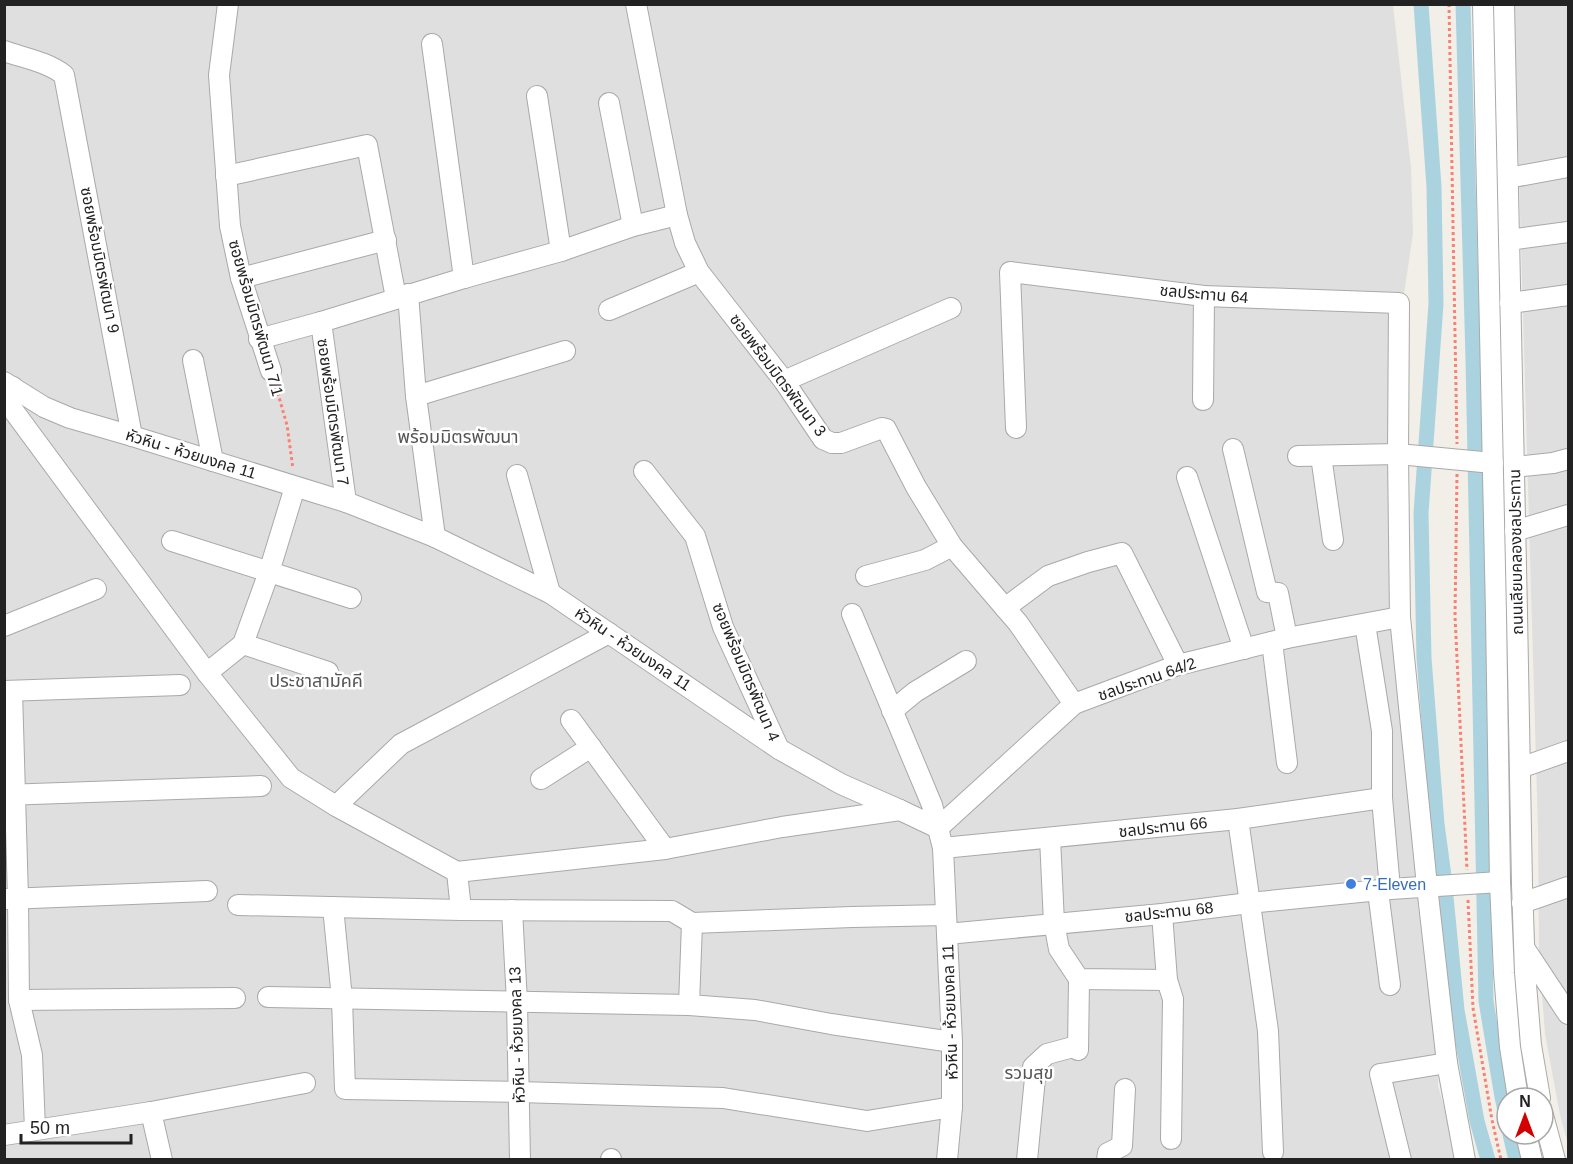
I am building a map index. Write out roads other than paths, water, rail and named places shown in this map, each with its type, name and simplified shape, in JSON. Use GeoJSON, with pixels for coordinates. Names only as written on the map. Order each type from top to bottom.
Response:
{"type":"FeatureCollection","features":[{"type":"Feature","properties":{"kind":"street","name":"ซอยพร้อมมิตรพัฒนา 7/1"},"geometry":{"type":"LineString","coordinates":[[228,4],[219,75],[230,226],[241,278],[271,371]]}},
{"type":"Feature","properties":{"kind":"street","name":"ซอยพร้อมมิตรพัฒนา 3"},"geometry":{"type":"LineString","coordinates":[[636,4],[677,215],[685,243],[699,272],[784,381],[823,439],[832,443],[841,443],[882,428],[886,429],[916,487],[952,546],[1018,623],[1074,704]]}},
{"type":"Feature","properties":{"kind":"street","name":"ถนนเลียบคลองชลประทาน"},"geometry":{"type":"LineString","coordinates":[[1482,4],[1500,882],[1509,1037],[1516,1086]]}},
{"type":"Feature","properties":{"kind":"street","name":"ถนนเลียบคลองชลประทาน"},"geometry":{"type":"LineString","coordinates":[[1504,4],[1522,903],[1531,1045],[1538,1086]]}},
{"type":"Feature","properties":{"kind":"street"},"geometry":{"type":"LineString","coordinates":[[432,44],[464,278]]}},
{"type":"Feature","properties":{"kind":"street","name":"ซอยพร้อมมิตรพัฒนา 9"},"geometry":{"type":"LineString","coordinates":[[4,51],[58,70],[64,75],[67,84],[132,436]]}},
{"type":"Feature","properties":{"kind":"street"},"geometry":{"type":"LineString","coordinates":[[537,96],[561,251]]}},
{"type":"Feature","properties":{"kind":"street"},"geometry":{"type":"LineString","coordinates":[[609,103],[633,226]]}},
{"type":"Feature","properties":{"kind":"street"},"geometry":{"type":"LineString","coordinates":[[226,176],[367,145],[386,240],[402,296],[435,537]]}},
{"type":"Feature","properties":{"kind":"street"},"geometry":{"type":"LineString","coordinates":[[1508,177],[1569,167]]}},
{"type":"Feature","properties":{"kind":"street"},"geometry":{"type":"LineString","coordinates":[[260,339],[561,251],[633,226],[677,215]]}},
{"type":"Feature","properties":{"kind":"street"},"geometry":{"type":"LineString","coordinates":[[1509,240],[1569,232]]}},
{"type":"Feature","properties":{"kind":"street"},"geometry":{"type":"LineString","coordinates":[[241,278],[386,240]]}},
{"type":"Feature","properties":{"kind":"street"},"geometry":{"type":"LineString","coordinates":[[609,310],[699,272]]}},
{"type":"Feature","properties":{"kind":"street","name":"ชลประทาน 64"},"geometry":{"type":"LineString","coordinates":[[1016,428],[1010,272],[1204,296],[1399,303],[1398,454]]}},
{"type":"Feature","properties":{"kind":"street"},"geometry":{"type":"LineString","coordinates":[[1510,303],[1569,295]]}},
{"type":"Feature","properties":{"kind":"street"},"geometry":{"type":"LineString","coordinates":[[1203,400],[1204,296]]}},
{"type":"Feature","properties":{"kind":"street"},"geometry":{"type":"LineString","coordinates":[[784,381],[951,309]]}},
{"type":"Feature","properties":{"kind":"street","name":"ซอยพร้อมมิตรพัฒนา 7"},"geometry":{"type":"LineString","coordinates":[[321,322],[346,502]]}},
{"type":"Feature","properties":{"kind":"street"},"geometry":{"type":"LineString","coordinates":[[416,396],[565,351]]}},
{"type":"Feature","properties":{"kind":"street"},"geometry":{"type":"LineString","coordinates":[[193,360],[213,461]]}},
{"type":"Feature","properties":{"kind":"street"},"geometry":{"type":"LineString","coordinates":[[7,394],[207,673],[291,778],[336,806],[457,872],[665,849],[782,827],[900,810]]}},
{"type":"Feature","properties":{"kind":"street","name":"หัวหิน - ห้วยมงคล 11"},"geometry":{"type":"LineString","coordinates":[[7,394],[70,418],[346,502],[435,537],[550,593],[779,749],[841,784],[938,828],[943,848],[952,1042],[952,1107],[947,1160]]}},
{"type":"Feature","properties":{"kind":"street"},"geometry":{"type":"LineString","coordinates":[[1233,449],[1267,592],[1278,593],[1287,763]]}},
{"type":"Feature","properties":{"kind":"street"},"geometry":{"type":"LineString","coordinates":[[1398,454],[1400,617],[1447,1063],[1464,1160]]}},
{"type":"Feature","properties":{"kind":"street"},"geometry":{"type":"LineString","coordinates":[[1298,456],[1398,454],[1493,463]]}},
{"type":"Feature","properties":{"kind":"street"},"geometry":{"type":"LineString","coordinates":[[1321,456],[1333,540]]}},
{"type":"Feature","properties":{"kind":"street"},"geometry":{"type":"LineString","coordinates":[[1514,467],[1569,459]]}},
{"type":"Feature","properties":{"kind":"street","name":"ซอยพร้อมมิตรพัฒนา 4"},"geometry":{"type":"LineString","coordinates":[[645,471],[695,536],[723,627],[779,749]]}},
{"type":"Feature","properties":{"kind":"street"},"geometry":{"type":"LineString","coordinates":[[517,475],[550,593]]}},
{"type":"Feature","properties":{"kind":"street"},"geometry":{"type":"LineString","coordinates":[[1187,477],[1244,649]]}},
{"type":"Feature","properties":{"kind":"street"},"geometry":{"type":"LineString","coordinates":[[207,673],[243,644],[269,572],[295,487]]}},
{"type":"Feature","properties":{"kind":"street"},"geometry":{"type":"LineString","coordinates":[[1515,531],[1569,515]]}},
{"type":"Feature","properties":{"kind":"street"},"geometry":{"type":"LineString","coordinates":[[172,541],[351,598]]}},
{"type":"Feature","properties":{"kind":"street"},"geometry":{"type":"LineString","coordinates":[[866,576],[925,560],[952,546]]}},
{"type":"Feature","properties":{"kind":"street"},"geometry":{"type":"LineString","coordinates":[[1005,608],[1048,576],[1122,553],[1178,665]]}},
{"type":"Feature","properties":{"kind":"street"},"geometry":{"type":"LineString","coordinates":[[4,626],[96,589]]}},
{"type":"Feature","properties":{"kind":"street"},"geometry":{"type":"LineString","coordinates":[[1496,614],[1517,613]]}},
{"type":"Feature","properties":{"kind":"street"},"geometry":{"type":"LineString","coordinates":[[852,614],[932,805],[938,828]]}},
{"type":"Feature","properties":{"kind":"street","name":"ชลประทาน 64/2"},"geometry":{"type":"LineString","coordinates":[[938,828],[1074,704],[1178,665],[1279,640],[1400,617]]}},
{"type":"Feature","properties":{"kind":"street"},"geometry":{"type":"LineString","coordinates":[[1365,624],[1382,731],[1384,890],[1390,985]]}},
{"type":"Feature","properties":{"kind":"street"},"geometry":{"type":"LineString","coordinates":[[336,806],[401,744],[609,633]]}},
{"type":"Feature","properties":{"kind":"street"},"geometry":{"type":"LineString","coordinates":[[243,644],[328,672]]}},
{"type":"Feature","properties":{"kind":"street"},"geometry":{"type":"LineString","coordinates":[[892,711],[915,692],[966,661]]}},
{"type":"Feature","properties":{"kind":"street"},"geometry":{"type":"LineString","coordinates":[[35,1130],[32,1055],[19,1000],[11,899],[8,691],[180,686]]}},
{"type":"Feature","properties":{"kind":"street"},"geometry":{"type":"LineString","coordinates":[[571,720],[665,849]]}},
{"type":"Feature","properties":{"kind":"street"},"geometry":{"type":"LineString","coordinates":[[541,779],[591,747]]}},
{"type":"Feature","properties":{"kind":"street"},"geometry":{"type":"LineString","coordinates":[[1520,768],[1569,751]]}},
{"type":"Feature","properties":{"kind":"street"},"geometry":{"type":"LineString","coordinates":[[10,795],[261,786]]}},
{"type":"Feature","properties":{"kind":"street","name":"ชลประทาน 66"},"geometry":{"type":"LineString","coordinates":[[943,848],[1238,819],[1382,798]]}},
{"type":"Feature","properties":{"kind":"street"},"geometry":{"type":"LineString","coordinates":[[1238,819],[1268,1031],[1274,1152]]}},
{"type":"Feature","properties":{"kind":"street"},"geometry":{"type":"LineString","coordinates":[[1027,1160],[1034,1072],[1047,1054],[1072,1047],[1078,1050],[1079,979],[1059,949],[1054,923],[1050,838]]}},
{"type":"Feature","properties":{"kind":"street"},"geometry":{"type":"LineString","coordinates":[[457,872],[461,910]]}},
{"type":"Feature","properties":{"kind":"street","name":"ชลประทาน 68"},"geometry":{"type":"LineString","coordinates":[[692,923],[852,917],[947,925],[1054,923],[1162,915],[1249,903],[1427,886],[1500,882]]}},
{"type":"Feature","properties":{"kind":"street"},"geometry":{"type":"LineString","coordinates":[[1522,903],[1569,887]]}},
{"type":"Feature","properties":{"kind":"street"},"geometry":{"type":"LineString","coordinates":[[11,899],[207,891]]}},
{"type":"Feature","properties":{"kind":"street"},"geometry":{"type":"LineString","coordinates":[[238,905],[461,910],[672,911],[692,923],[689,1005]]}},
{"type":"Feature","properties":{"kind":"street"},"geometry":{"type":"LineString","coordinates":[[333,907],[342,999],[345,1089],[723,1098],[867,1122],[952,1107]]}},
{"type":"Feature","properties":{"kind":"street","name":"หัวหิน - ห้วยมงคล 13"},"geometry":{"type":"LineString","coordinates":[[512,910],[517,1002],[520,1160]]}},
{"type":"Feature","properties":{"kind":"street"},"geometry":{"type":"LineString","coordinates":[[1162,915],[1167,980],[1173,999],[1172,1139]]}},
{"type":"Feature","properties":{"kind":"street"},"geometry":{"type":"LineString","coordinates":[[1524,949],[1569,1014]]}},
{"type":"Feature","properties":{"kind":"street"},"geometry":{"type":"LineString","coordinates":[[1079,979],[1167,980]]}},
{"type":"Feature","properties":{"kind":"street"},"geometry":{"type":"LineString","coordinates":[[268,997],[689,1005],[755,1010],[952,1042]]}},
{"type":"Feature","properties":{"kind":"street"},"geometry":{"type":"LineString","coordinates":[[19,1000],[235,999]]}},
{"type":"Feature","properties":{"kind":"street"},"geometry":{"type":"LineString","coordinates":[[1401,1160],[1380,1074],[1447,1063]]}},
{"type":"Feature","properties":{"kind":"street"},"geometry":{"type":"LineString","coordinates":[[4,1135],[151,1112],[305,1083]]}},
{"type":"Feature","properties":{"kind":"street"},"geometry":{"type":"LineString","coordinates":[[1107,1160],[1108,1153],[1122,1146],[1125,1089]]}},
{"type":"Feature","properties":{"kind":"street"},"geometry":{"type":"LineString","coordinates":[[151,1112],[162,1160]]}},
{"type":"Feature","properties":{"kind":"waterway"},"geometry":{"type":"LineString","coordinates":[[1421,4],[1434,187],[1436,304],[1421,513],[1424,658],[1437,824],[1457,1010],[1477,1121],[1488,1160]]}},
{"type":"Feature","properties":{"kind":"waterway"},"geometry":{"type":"LineString","coordinates":[[1463,4],[1473,359],[1486,1001],[1500,1086]]}},
{"type":"Feature","properties":{"kind":"waterway"},"geometry":{"type":"LineString","coordinates":[[1513,1146],[1516,1160]]}},
{"type":"Feature","properties":{"kind":"place","name":"7-Eleven"},"geometry":{"type":"Point","coordinates":[1351,884]}},
{"type":"Feature","properties":{"kind":"district","name":"พร้อมมิตรพัฒนา"},"geometry":{"type":"Point","coordinates":[458,437]}},
{"type":"Feature","properties":{"kind":"district","name":"ประชาสามัคคี"},"geometry":{"type":"Point","coordinates":[316,681]}},
{"type":"Feature","properties":{"kind":"district","name":"รวมสุข"},"geometry":{"type":"Point","coordinates":[1029,1073]}}]}
